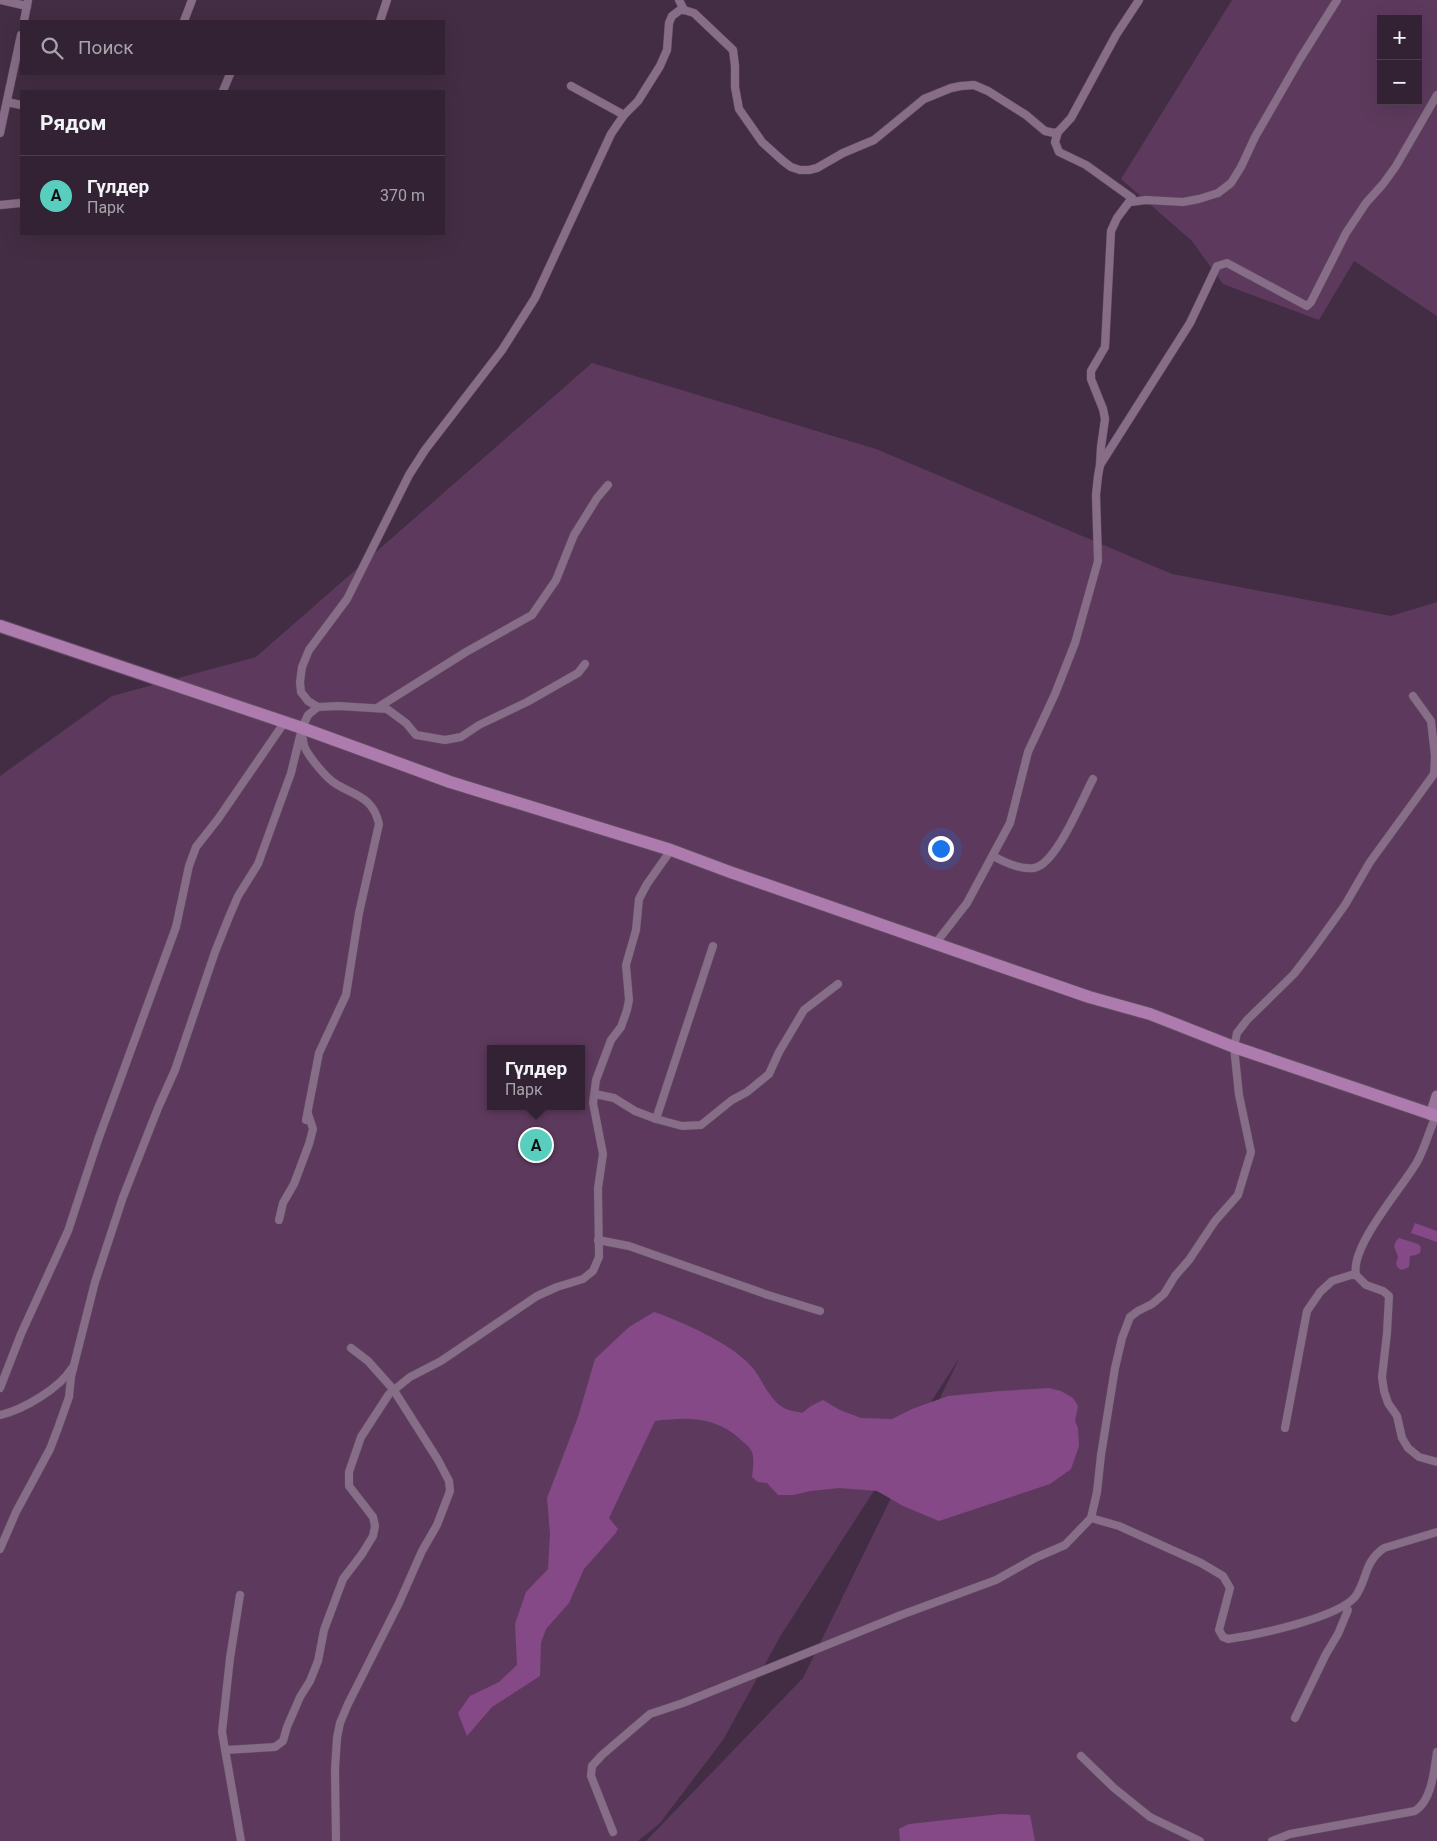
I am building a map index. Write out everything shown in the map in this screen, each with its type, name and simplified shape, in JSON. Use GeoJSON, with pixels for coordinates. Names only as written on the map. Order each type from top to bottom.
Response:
{"type":"FeatureCollection","features":[{"type":"Feature","properties":{"kind":"main road"},"geometry":{"type":"LineString","coordinates":[[0,626],[302,728],[450,782],[671,850],[1089,997],[1150,1014],[1234,1047],[1434,1116]]}},
{"type":"Feature","properties":{"kind":"street"},"geometry":{"type":"LineString","coordinates":[[0,0],[28,3],[24,20]]}},
{"type":"Feature","properties":{"kind":"street"},"geometry":{"type":"LineString","coordinates":[[184,20],[192,0]]}},
{"type":"Feature","properties":{"kind":"street"},"geometry":{"type":"LineString","coordinates":[[380,20],[387,0]]}},
{"type":"Feature","properties":{"kind":"street"},"geometry":{"type":"LineString","coordinates":[[679,0],[684,10]]}},
{"type":"Feature","properties":{"kind":"street"},"geometry":{"type":"LineString","coordinates":[[936,944],[967,903],[1010,823],[1028,752],[1055,694],[1075,642],[1098,561],[1096,495],[1104,419],[1103,409],[1091,379],[1091,371],[1105,346],[1111,231],[1117,218],[1132,198],[1086,165],[1059,152],[1055,142],[1058,132],[1071,118],[1116,35],[1139,0]]}},
{"type":"Feature","properties":{"kind":"street"},"geometry":{"type":"LineString","coordinates":[[1130,202],[1146,200],[1183,202],[1199,199],[1218,192],[1231,183],[1300,59],[1337,0]]}},
{"type":"Feature","properties":{"kind":"street"},"geometry":{"type":"LineString","coordinates":[[585,664],[578,673],[527,702],[480,725],[461,737],[445,740],[416,735],[406,723],[387,709],[318,707],[308,701],[301,692],[300,682],[302,667],[309,650],[347,599],[409,475],[425,450],[502,350],[535,298],[610,134],[638,101],[660,66],[667,50],[669,23],[672,16],[684,10],[691,11],[732,50],[739,109],[762,142],[783,161],[800,170],[817,168],[843,153],[874,140],[924,99],[961,86],[974,85],[988,91],[1026,115],[1045,131],[1058,132]]}},
{"type":"Feature","properties":{"kind":"street"},"geometry":{"type":"LineString","coordinates":[[0,133],[20,40]]}},
{"type":"Feature","properties":{"kind":"street"},"geometry":{"type":"LineString","coordinates":[[224,90],[230,75]]}},
{"type":"Feature","properties":{"kind":"street"},"geometry":{"type":"LineString","coordinates":[[571,86],[624,116]]}},
{"type":"Feature","properties":{"kind":"street"},"geometry":{"type":"LineString","coordinates":[[1100,465],[1190,323],[1217,266],[1227,263],[1306,306],[1311,302],[1346,233],[1366,203],[1396,166],[1437,95]]}},
{"type":"Feature","properties":{"kind":"street"},"geometry":{"type":"LineString","coordinates":[[7,102],[20,105]]}},
{"type":"Feature","properties":{"kind":"street"},"geometry":{"type":"LineString","coordinates":[[0,205],[20,202]]}},
{"type":"Feature","properties":{"kind":"street"},"geometry":{"type":"LineString","coordinates":[[377,708],[466,652],[532,615],[556,580],[574,535],[597,498],[608,485]]}},
{"type":"Feature","properties":{"kind":"street"},"geometry":{"type":"LineString","coordinates":[[613,1832],[593,1784],[591,1776],[592,1766],[627,1732],[650,1714],[683,1703],[883,1622],[996,1580],[1035,1558],[1065,1545],[1091,1518],[1098,1492],[1101,1455],[1115,1368],[1122,1338],[1130,1317],[1152,1304],[1164,1294],[1215,1221],[1238,1195],[1250,1159],[1251,1152],[1239,1095],[1234,1047],[1237,1033],[1294,974],[1314,948],[1345,905],[1370,862],[1435,774],[1436,756],[1431,721],[1413,696]]}},
{"type":"Feature","properties":{"kind":"street"},"geometry":{"type":"LineString","coordinates":[[0,1549],[16,1512],[50,1449],[69,1397],[74,1365],[95,1282],[122,1197],[175,1070],[215,952],[229,917],[238,896],[258,864],[291,773],[302,728],[308,715],[318,707]]}},
{"type":"Feature","properties":{"kind":"street"},"geometry":{"type":"LineString","coordinates":[[0,1388],[21,1334],[68,1231],[105,1122],[176,927],[183,892],[196,847],[223,812],[284,723]]}},
{"type":"Feature","properties":{"kind":"street"},"geometry":{"type":"LineString","coordinates":[[280,1220],[283,1203],[294,1184],[313,1129],[307,1116],[319,1053],[346,996],[359,913],[380,824],[377,814],[362,796],[335,784],[315,762],[304,747],[302,728]]}},
{"type":"Feature","properties":{"kind":"street"},"geometry":{"type":"LineString","coordinates":[[993,856],[1003,862],[1024,868],[1034,868],[1045,864],[1060,844],[1093,780]]}},
{"type":"Feature","properties":{"kind":"street"},"geometry":{"type":"LineString","coordinates":[[225,1750],[275,1747],[283,1741],[287,1726],[318,1661],[324,1630],[343,1579],[373,1536],[375,1526],[373,1517],[349,1486],[349,1472],[362,1437],[393,1389],[410,1377],[441,1361],[537,1296],[557,1287],[583,1279],[593,1270],[599,1257],[598,1188],[603,1154],[593,1103],[596,1080],[603,1058],[611,1040],[622,1027],[627,1010],[629,1000],[626,965],[636,930],[640,899],[647,884],[671,850]]}},
{"type":"Feature","properties":{"kind":"street"},"geometry":{"type":"LineString","coordinates":[[656,1119],[713,946]]}},
{"type":"Feature","properties":{"kind":"street"},"geometry":{"type":"LineString","coordinates":[[595,1094],[614,1098],[635,1111],[656,1119],[682,1126],[701,1125],[769,1074],[779,1052],[804,1010],[838,984]]}},
{"type":"Feature","properties":{"kind":"street"},"geometry":{"type":"LineString","coordinates":[[1437,1096],[1434,1116],[1417,1162],[1376,1220],[1355,1267],[1356,1275],[1366,1285],[1383,1290],[1389,1296],[1382,1377],[1384,1391],[1388,1403],[1397,1416],[1402,1438],[1408,1448],[1419,1457],[1437,1462]]}},
{"type":"Feature","properties":{"kind":"street"},"geometry":{"type":"LineString","coordinates":[[598,1240],[629,1246],[768,1295],[820,1311]]}},
{"type":"Feature","properties":{"kind":"street"},"geometry":{"type":"LineString","coordinates":[[1284,1428],[1307,1311],[1320,1292],[1332,1281],[1356,1275]]}},
{"type":"Feature","properties":{"kind":"street"},"geometry":{"type":"LineString","coordinates":[[336,1841],[335,1769],[340,1723],[399,1603],[422,1551],[437,1525],[450,1490],[449,1481],[438,1460],[393,1389],[373,1366],[351,1348]]}},
{"type":"Feature","properties":{"kind":"street"},"geometry":{"type":"LineString","coordinates":[[0,1415],[28,1404],[54,1386],[69,1373],[74,1365]]}},
{"type":"Feature","properties":{"kind":"street"},"geometry":{"type":"LineString","coordinates":[[1091,1518],[1119,1526],[1201,1563],[1224,1576],[1230,1588],[1219,1630],[1228,1639],[1288,1626],[1326,1615],[1344,1606],[1354,1598],[1370,1561],[1376,1553],[1384,1548],[1437,1532]]}},
{"type":"Feature","properties":{"kind":"street"},"geometry":{"type":"LineString","coordinates":[[240,1594],[222,1732],[241,1841]]}},
{"type":"Feature","properties":{"kind":"street"},"geometry":{"type":"LineString","coordinates":[[1295,1718],[1342,1625],[1348,1610],[1344,1606]]}},
{"type":"Feature","properties":{"kind":"street"},"geometry":{"type":"LineString","coordinates":[[1272,1841],[1290,1834],[1415,1811],[1423,1806],[1426,1800],[1437,1752]]}},
{"type":"Feature","properties":{"kind":"street"},"geometry":{"type":"LineString","coordinates":[[1080,1756],[1114,1788],[1150,1817],[1195,1840]]}},
{"type":"Feature","properties":{"kind":"shaded area"},"geometry":{"type":"Polygon","coordinates":[[[1232,0],[1437,0],[1437,316],[1354,261],[1319,320],[1223,284],[1192,241],[1121,179],[1232,0]]]}},
{"type":"Feature","properties":{"kind":"shaded area"},"geometry":{"type":"Polygon","coordinates":[[[592,363],[876,449],[1172,574],[1391,616],[1437,602],[1437,1841],[646,1841],[803,1678],[960,1357],[781,1635],[723,1740],[660,1823],[638,1841],[0,1841],[0,776],[112,696],[256,657],[592,363]]]}},
{"type":"Feature","properties":{"kind":"shaded area"},"geometry":{"type":"Polygon","coordinates":[[[1415,1223],[1437,1231],[1437,1242],[1411,1233],[1415,1223]]]}},
{"type":"Feature","properties":{"kind":"shaded area"},"geometry":{"type":"Polygon","coordinates":[[[1399,1238],[1418,1244],[1421,1247],[1420,1253],[1410,1256],[1409,1267],[1402,1270],[1396,1264],[1398,1257],[1394,1246],[1399,1238]]]}},
{"type":"Feature","properties":{"kind":"shaded area"},"geometry":{"type":"Polygon","coordinates":[[[654,1312],[692,1327],[732,1350],[751,1366],[773,1399],[788,1410],[802,1413],[823,1400],[840,1410],[861,1418],[892,1419],[912,1409],[948,1396],[1049,1388],[1061,1391],[1073,1398],[1078,1406],[1075,1421],[1078,1428],[1079,1446],[1071,1469],[1050,1484],[939,1521],[903,1506],[877,1491],[839,1488],[793,1495],[778,1495],[767,1483],[758,1482],[752,1477],[753,1460],[751,1450],[730,1431],[721,1426],[700,1420],[655,1421],[609,1518],[618,1529],[584,1569],[569,1603],[546,1629],[541,1643],[540,1676],[492,1707],[467,1736],[458,1713],[470,1696],[499,1682],[517,1665],[515,1624],[526,1592],[548,1569],[550,1534],[547,1498],[578,1417],[595,1359],[629,1327],[654,1312]]]}},
{"type":"Feature","properties":{"kind":"shaded area"},"geometry":{"type":"Polygon","coordinates":[[[1001,1814],[1030,1815],[1035,1841],[900,1841],[899,1829],[909,1824],[1001,1814]]]}},
{"type":"Feature","properties":{"kind":"place","name":"Гүлдер"},"geometry":{"type":"Point","coordinates":[536,1145]}}]}
